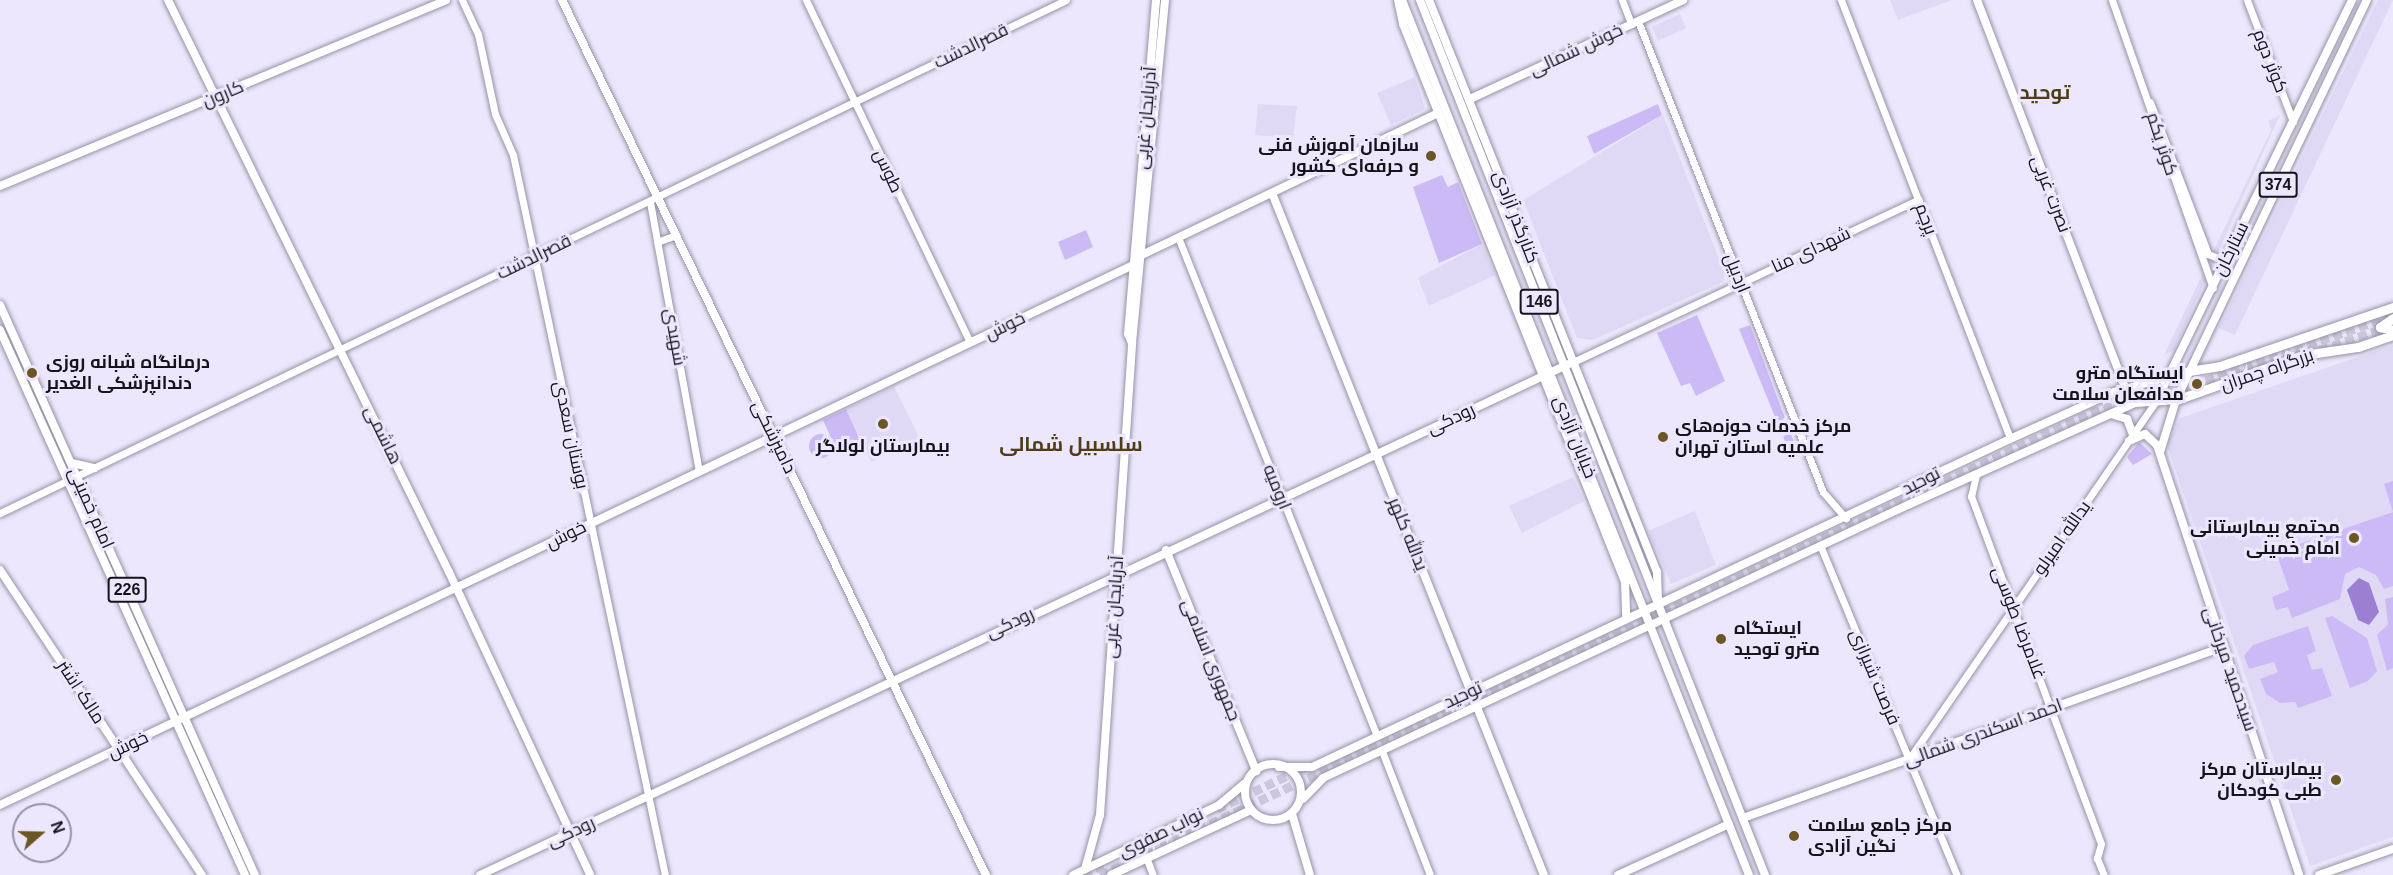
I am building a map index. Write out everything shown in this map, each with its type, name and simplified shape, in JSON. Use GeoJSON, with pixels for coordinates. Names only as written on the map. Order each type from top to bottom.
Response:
{"type":"FeatureCollection","features":[{"type":"Feature","properties":{"kind":"highway","name":"بزرگراه چمران"},"geometry":{"type":"LineString","coordinates":[[2189,371],[2220,366],[2393,307]]}},
{"type":"Feature","properties":{"kind":"highway"},"geometry":{"type":"LineString","coordinates":[[2393,318],[2380,327],[2393,330]]}},
{"type":"Feature","properties":{"kind":"highway","name":"بزرگراه چمران"},"geometry":{"type":"LineString","coordinates":[[2176,399],[2303,355],[2358,347],[2393,335]]}},
{"type":"Feature","properties":{"kind":"main road","name":"هاشمی"},"geometry":{"type":"LineString","coordinates":[[168,0],[457,587],[590,875]]}},
{"type":"Feature","properties":{"kind":"main road","name":"کارون"},"geometry":{"type":"LineString","coordinates":[[0,186],[446,0]]}},
{"type":"Feature","properties":{"kind":"main road","name":"دامپزشکی"},"geometry":{"type":"LineString","coordinates":[[562,0],[654,200],[676,235],[986,875]]}},
{"type":"Feature","properties":{"kind":"main road","name":"آذربایجان غربی"},"geometry":{"type":"LineString","coordinates":[[1132,343],[1128,334],[1156,0]]}},
{"type":"Feature","properties":{"kind":"main road","name":"آذربایجان غربی"},"geometry":{"type":"LineString","coordinates":[[1085,869],[1100,815],[1132,343],[1144,254],[1165,0]]}},
{"type":"Feature","properties":{"kind":"main road","name":"کنارگذر آزادی"},"geometry":{"type":"LineString","coordinates":[[1400,0],[1403,24],[1546,375],[1625,582]]}},
{"type":"Feature","properties":{"kind":"main road","name":"خیابان آزادی"},"geometry":{"type":"LineString","coordinates":[[1400,0],[1546,375],[1650,624],[1749,875]]}},
{"type":"Feature","properties":{"kind":"main road","name":"خیابان آزادی"},"geometry":{"type":"LineString","coordinates":[[1420,0],[1765,875]]}},
{"type":"Feature","properties":{"kind":"main road","name":"کنارگذر آزادی"},"geometry":{"type":"LineString","coordinates":[[1429,0],[1657,572],[1658,604]]}},
{"type":"Feature","properties":{"kind":"main road","name":"خوش شمالی"},"geometry":{"type":"LineString","coordinates":[[1470,99],[1683,0]]}},
{"type":"Feature","properties":{"kind":"main road","name":"نصرت غربی"},"geometry":{"type":"LineString","coordinates":[[1977,0],[2125,388]]}},
{"type":"Feature","properties":{"kind":"main road","name":"ستارخان"},"geometry":{"type":"LineString","coordinates":[[2157,400],[2352,0]]}},
{"type":"Feature","properties":{"kind":"main road","name":"ستارخان"},"geometry":{"type":"LineString","coordinates":[[2176,399],[2367,0]]}},
{"type":"Feature","properties":{"kind":"main road"},"geometry":{"type":"LineString","coordinates":[[1144,254],[1438,113]]}},
{"type":"Feature","properties":{"kind":"main road","name":"یدالله کلهر"},"geometry":{"type":"LineString","coordinates":[[1272,192],[1544,875]]}},
{"type":"Feature","properties":{"kind":"main road","name":"خوش"},"geometry":{"type":"LineString","coordinates":[[0,805],[1133,264]]}},
{"type":"Feature","properties":{"kind":"main road"},"geometry":{"type":"LineString","coordinates":[[2220,272],[2233,279]]}},
{"type":"Feature","properties":{"kind":"main road","name":"امام خمینی"},"geometry":{"type":"LineString","coordinates":[[0,305],[184,717],[245,875]]}},
{"type":"Feature","properties":{"kind":"main road","name":"امام خمینی"},"geometry":{"type":"LineString","coordinates":[[0,330],[176,722],[227,825],[255,875]]}},
{"type":"Feature","properties":{"kind":"main road","name":"رودکی"},"geometry":{"type":"LineString","coordinates":[[480,875],[1166,550],[1573,362]]}},
{"type":"Feature","properties":{"kind":"main road","name":"توحید"},"geometry":{"type":"LineString","coordinates":[[1279,767],[1312,767],[2010,439],[2125,388],[2189,371]]}},
{"type":"Feature","properties":{"kind":"main road"},"geometry":{"type":"LineString","coordinates":[[2125,388],[2131,404]]}},
{"type":"Feature","properties":{"kind":"main road"},"geometry":{"type":"LineString","coordinates":[[2160,462],[2163,430],[2176,399]]}},
{"type":"Feature","properties":{"kind":"main road","name":"توحید"},"geometry":{"type":"LineString","coordinates":[[1303,799],[1323,778],[1978,472],[2131,404],[2176,399]]}},
{"type":"Feature","properties":{"kind":"main road"},"geometry":{"type":"LineString","coordinates":[[2108,415],[2127,419],[2131,438]]}},
{"type":"Feature","properties":{"kind":"main road","name":"سیدحمید میرخانی"},"geometry":{"type":"LineString","coordinates":[[2131,438],[2150,435],[2300,875]]}},
{"type":"Feature","properties":{"kind":"main road"},"geometry":{"type":"LineString","coordinates":[[70,462],[94,468]]}},
{"type":"Feature","properties":{"kind":"main road"},"geometry":{"type":"LineString","coordinates":[[1814,532],[1820,545]]}},
{"type":"Feature","properties":{"kind":"main road","name":"جمهوری اسلامی"},"geometry":{"type":"LineString","coordinates":[[1166,550],[1256,771]]}},
{"type":"Feature","properties":{"kind":"main road","name":"مالک اشتر"},"geometry":{"type":"LineString","coordinates":[[0,570],[201,875]]}},
{"type":"Feature","properties":{"kind":"main road"},"geometry":{"type":"LineString","coordinates":[[1625,582],[1644,610]]}},
{"type":"Feature","properties":{"kind":"main road"},"geometry":{"type":"LineString","coordinates":[[1625,582],[1626,618]]}},
{"type":"Feature","properties":{"kind":"main road","name":"احمد اسکندری شمالی"},"geometry":{"type":"LineString","coordinates":[[1743,818],[2223,647]]}},
{"type":"Feature","properties":{"kind":"main road"},"geometry":{"type":"LineString","coordinates":[[1279,767],[1298,777],[1303,799],[1292,814],[1270,818],[1251,810],[1243,796],[1244,784],[1256,771],[1279,767]]}},
{"type":"Feature","properties":{"kind":"main road","name":"نواب صفوی"},"geometry":{"type":"LineString","coordinates":[[1073,875],[1219,805],[1244,784]]}},
{"type":"Feature","properties":{"kind":"main road","name":"نواب صفوی"},"geometry":{"type":"LineString","coordinates":[[1111,875],[1251,810]]}},
{"type":"Feature","properties":{"kind":"main road"},"geometry":{"type":"LineString","coordinates":[[1292,814],[1310,875]]}},
{"type":"Feature","properties":{"kind":"main road"},"geometry":{"type":"LineString","coordinates":[[1618,875],[1743,818]]}},
{"type":"Feature","properties":{"kind":"main road"},"geometry":{"type":"LineString","coordinates":[[1159,833],[1165,849]]}},
{"type":"Feature","properties":{"kind":"main road"},"geometry":{"type":"LineString","coordinates":[[2319,875],[2393,849]]}},
{"type":"Feature","properties":{"kind":"street","name":"بوستان سعدی"},"geometry":{"type":"LineString","coordinates":[[462,0],[478,34],[495,114],[513,155],[646,796],[665,875]]}},
{"type":"Feature","properties":{"kind":"street","name":"طوس"},"geometry":{"type":"LineString","coordinates":[[806,0],[969,342]]}},
{"type":"Feature","properties":{"kind":"street","name":"قصرالدشت"},"geometry":{"type":"LineString","coordinates":[[0,513],[654,200],[1051,3],[1066,0]]}},
{"type":"Feature","properties":{"kind":"street","name":"اردبیل"},"geometry":{"type":"LineString","coordinates":[[1622,0],[1634,23],[1741,283],[1823,492],[1846,518]]}},
{"type":"Feature","properties":{"kind":"street","name":"پرچم"},"geometry":{"type":"LineString","coordinates":[[1841,0],[2010,439]]}},
{"type":"Feature","properties":{"kind":"street","name":"کوثر یکم"},"geometry":{"type":"LineString","coordinates":[[2112,0],[2212,288]]}},
{"type":"Feature","properties":{"kind":"street","name":"کوثر دوم"},"geometry":{"type":"LineString","coordinates":[[2247,0],[2293,122]]}},
{"type":"Feature","properties":{"kind":"street"},"geometry":{"type":"LineString","coordinates":[[2148,99],[2208,254],[2214,260],[2226,261]]}},
{"type":"Feature","properties":{"kind":"street","name":"شهدای منا"},"geometry":{"type":"LineString","coordinates":[[1573,362],[1919,199]]}},
{"type":"Feature","properties":{"kind":"street","name":"شهیدی"},"geometry":{"type":"LineString","coordinates":[[654,200],[657,242],[699,471]]}},
{"type":"Feature","properties":{"kind":"street"},"geometry":{"type":"LineString","coordinates":[[657,242],[676,235]]}},
{"type":"Feature","properties":{"kind":"street","name":"ارومیه"},"geometry":{"type":"LineString","coordinates":[[1178,237],[1377,736]]}},
{"type":"Feature","properties":{"kind":"street","name":"یدالله امیرلو"},"geometry":{"type":"LineString","coordinates":[[1909,759],[2157,400]]}},
{"type":"Feature","properties":{"kind":"street","name":"غلامرضا طوسی"},"geometry":{"type":"LineString","coordinates":[[1978,472],[1970,485],[1971,496],[2101,844],[2097,858],[2104,875]]}},
{"type":"Feature","properties":{"kind":"street","name":"فرصت شیرازی"},"geometry":{"type":"LineString","coordinates":[[1820,545],[1957,875]]}},
{"type":"Feature","properties":{"kind":"street"},"geometry":{"type":"LineString","coordinates":[[1924,736],[1926,747],[1935,750]]}},
{"type":"Feature","properties":{"kind":"street"},"geometry":{"type":"LineString","coordinates":[[1382,751],[1430,875]]}},
{"type":"Feature","properties":{"kind":"street"},"geometry":{"type":"LineString","coordinates":[[1888,766],[1903,765],[1914,772]]}},
{"type":"Feature","properties":{"kind":"street"},"geometry":{"type":"LineString","coordinates":[[1146,858],[1153,875]]}},
{"type":"Feature","properties":{"kind":"shaded area"},"geometry":{"type":"Polygon","coordinates":[[[1890,0],[1952,0],[1898,20],[1890,0]]]}},
{"type":"Feature","properties":{"kind":"shaded area"},"geometry":{"type":"Polygon","coordinates":[[[2378,0],[2393,0],[2235,335],[2219,328],[2378,0]]]}},
{"type":"Feature","properties":{"kind":"shaded area"},"geometry":{"type":"Polygon","coordinates":[[[1680,14],[1686,28],[1658,41],[1652,27],[1680,14]]]}},
{"type":"Feature","properties":{"kind":"shaded area"},"geometry":{"type":"Polygon","coordinates":[[[1415,77],[1425,109],[1391,125],[1377,93],[1415,77]]]}},
{"type":"Feature","properties":{"kind":"shaded area"},"geometry":{"type":"Polygon","coordinates":[[[1258,104],[1297,106],[1293,138],[1255,135],[1258,104]]]}},
{"type":"Feature","properties":{"kind":"shaded area"},"geometry":{"type":"Polygon","coordinates":[[[1658,104],[1662,115],[1594,154],[1587,136],[1658,104]]]}},
{"type":"Feature","properties":{"kind":"shaded area"},"geometry":{"type":"Polygon","coordinates":[[[1663,115],[1725,274],[1723,282],[1593,340],[1577,338],[1523,200],[1663,115]]]}},
{"type":"Feature","properties":{"kind":"shaded area"},"geometry":{"type":"Polygon","coordinates":[[[2280,115],[2174,350],[2164,355],[2271,130],[2268,121],[2280,115]]]}},
{"type":"Feature","properties":{"kind":"shaded area"},"geometry":{"type":"Polygon","coordinates":[[[1442,175],[1448,187],[1458,182],[1482,244],[1439,263],[1413,187],[1442,175]]]}},
{"type":"Feature","properties":{"kind":"shaded area"},"geometry":{"type":"Polygon","coordinates":[[[1086,230],[1093,247],[1065,260],[1058,242],[1086,230]]]}},
{"type":"Feature","properties":{"kind":"shaded area"},"geometry":{"type":"Polygon","coordinates":[[[1482,244],[1495,275],[1429,306],[1418,278],[1482,244]]]}},
{"type":"Feature","properties":{"kind":"shaded area"},"geometry":{"type":"Polygon","coordinates":[[[1697,315],[1725,381],[1696,396],[1690,383],[1681,386],[1657,333],[1697,315]]]}},
{"type":"Feature","properties":{"kind":"shaded area"},"geometry":{"type":"Polygon","coordinates":[[[1750,325],[1794,442],[1787,446],[1739,329],[1750,325]]]}},
{"type":"Feature","properties":{"kind":"shaded area"},"geometry":{"type":"Polygon","coordinates":[[[2393,345],[2393,837],[2310,866],[2167,445],[2180,418],[2393,345]]]}},
{"type":"Feature","properties":{"kind":"shaded area","name":"بیمارستان لولاگر"},"geometry":{"type":"Polygon","coordinates":[[[894,386],[920,439],[871,462],[846,409],[894,386]]]}},
{"type":"Feature","properties":{"kind":"shaded area"},"geometry":{"type":"Polygon","coordinates":[[[846,409],[861,442],[838,453],[823,420],[846,409]]]}},
{"type":"Feature","properties":{"kind":"shaded area"},"geometry":{"type":"Polygon","coordinates":[[[821,434],[829,438],[833,446],[829,454],[821,458],[813,454],[809,446],[813,438],[821,434]]]}},
{"type":"Feature","properties":{"kind":"shaded area"},"geometry":{"type":"Polygon","coordinates":[[[2139,442],[2152,454],[2133,465],[2127,457],[2139,442]]]}},
{"type":"Feature","properties":{"kind":"shaded area"},"geometry":{"type":"Polygon","coordinates":[[[1573,477],[1584,501],[1522,533],[1509,506],[1573,477]]]}},
{"type":"Feature","properties":{"kind":"shaded area"},"geometry":{"type":"Polygon","coordinates":[[[2393,481],[2393,512],[2384,484],[2393,481]]]}},
{"type":"Feature","properties":{"kind":"shaded area"},"geometry":{"type":"Polygon","coordinates":[[[1695,511],[1716,565],[1671,584],[1648,531],[1695,511]]]}},
{"type":"Feature","properties":{"kind":"shaded area"},"geometry":{"type":"Polygon","coordinates":[[[2393,512],[2393,586],[2384,589],[2376,575],[2359,567],[2345,574],[2340,599],[2292,618],[2288,607],[2276,610],[2272,597],[2289,590],[2276,552],[2393,512]]]}},
{"type":"Feature","properties":{"kind":"shaded area"},"geometry":{"type":"Polygon","coordinates":[[[2359,578],[2369,583],[2379,612],[2369,625],[2358,620],[2347,590],[2359,578]]]}},
{"type":"Feature","properties":{"kind":"shaded area"},"geometry":{"type":"Polygon","coordinates":[[[2393,597],[2393,668],[2387,671],[2377,635],[2388,624],[2385,599],[2393,597]]]}},
{"type":"Feature","properties":{"kind":"shaded area"},"geometry":{"type":"Polygon","coordinates":[[[2332,616],[2367,638],[2377,671],[2368,681],[2350,688],[2325,618],[2332,616]]]}},
{"type":"Feature","properties":{"kind":"shaded area"},"geometry":{"type":"Polygon","coordinates":[[[2308,626],[2316,651],[2307,655],[2312,670],[2322,668],[2332,696],[2298,708],[2295,702],[2280,703],[2266,694],[2260,679],[2278,672],[2274,662],[2249,669],[2244,656],[2253,645],[2308,626]]]}},
{"type":"Feature","properties":{"kind":"tunnel"},"geometry":{"type":"LineString","coordinates":[[2138,386],[2193,385],[2393,315]]}},
{"type":"Feature","properties":{"kind":"tunnel"},"geometry":{"type":"LineString","coordinates":[[2320,350],[2393,325]]}},
{"type":"Feature","properties":{"kind":"tunnel"},"geometry":{"type":"LineString","coordinates":[[1100,875],[2091,413],[2135,396],[2176,397]]}},
{"type":"Feature","properties":{"kind":"tunnel"},"geometry":{"type":"LineString","coordinates":[[1217,809],[1307,766]]}},
{"type":"Feature","properties":{"kind":"tunnel"},"geometry":{"type":"LineString","coordinates":[[1083,875],[1107,863]]}},
{"type":"Feature","properties":{"kind":"place","name":"سازمان آموزش فنی و حرفه‌ای کشور"},"geometry":{"type":"Point","coordinates":[1431,156]}},
{"type":"Feature","properties":{"kind":"place","name":"درمانگاه شبانه روزی دندانپزشکی الغدیر"},"geometry":{"type":"Point","coordinates":[32,373]}},
{"type":"Feature","properties":{"kind":"place","name":"ایستگاه مترو مدافعان سلامت"},"geometry":{"type":"Point","coordinates":[2197,384]}},
{"type":"Feature","properties":{"kind":"place","name":"بیمارستان لولاگر"},"geometry":{"type":"Point","coordinates":[883,424]}},
{"type":"Feature","properties":{"kind":"place","name":"مرکز خدمات حوزه‌های علمیه استان تهران"},"geometry":{"type":"Point","coordinates":[1663,437]}},
{"type":"Feature","properties":{"kind":"place","name":"مجتمع بیمارستانی امام خمینی"},"geometry":{"type":"Point","coordinates":[2354,538]}},
{"type":"Feature","properties":{"kind":"place","name":"ایستگاه مترو توحید"},"geometry":{"type":"Point","coordinates":[1721,639]}},
{"type":"Feature","properties":{"kind":"place","name":"بیمارستان مرکز طبی کودکان"},"geometry":{"type":"Point","coordinates":[2336,780]}},
{"type":"Feature","properties":{"kind":"place","name":"مرکز جامع سلامت نگین آزادی"},"geometry":{"type":"Point","coordinates":[1794,836]}},
{"type":"Feature","properties":{"kind":"district","name":"توحید"},"geometry":{"type":"Point","coordinates":[2045,92]}},
{"type":"Feature","properties":{"kind":"district","name":"سلسبیل شمالی"},"geometry":{"type":"Point","coordinates":[1071,444]}}]}
